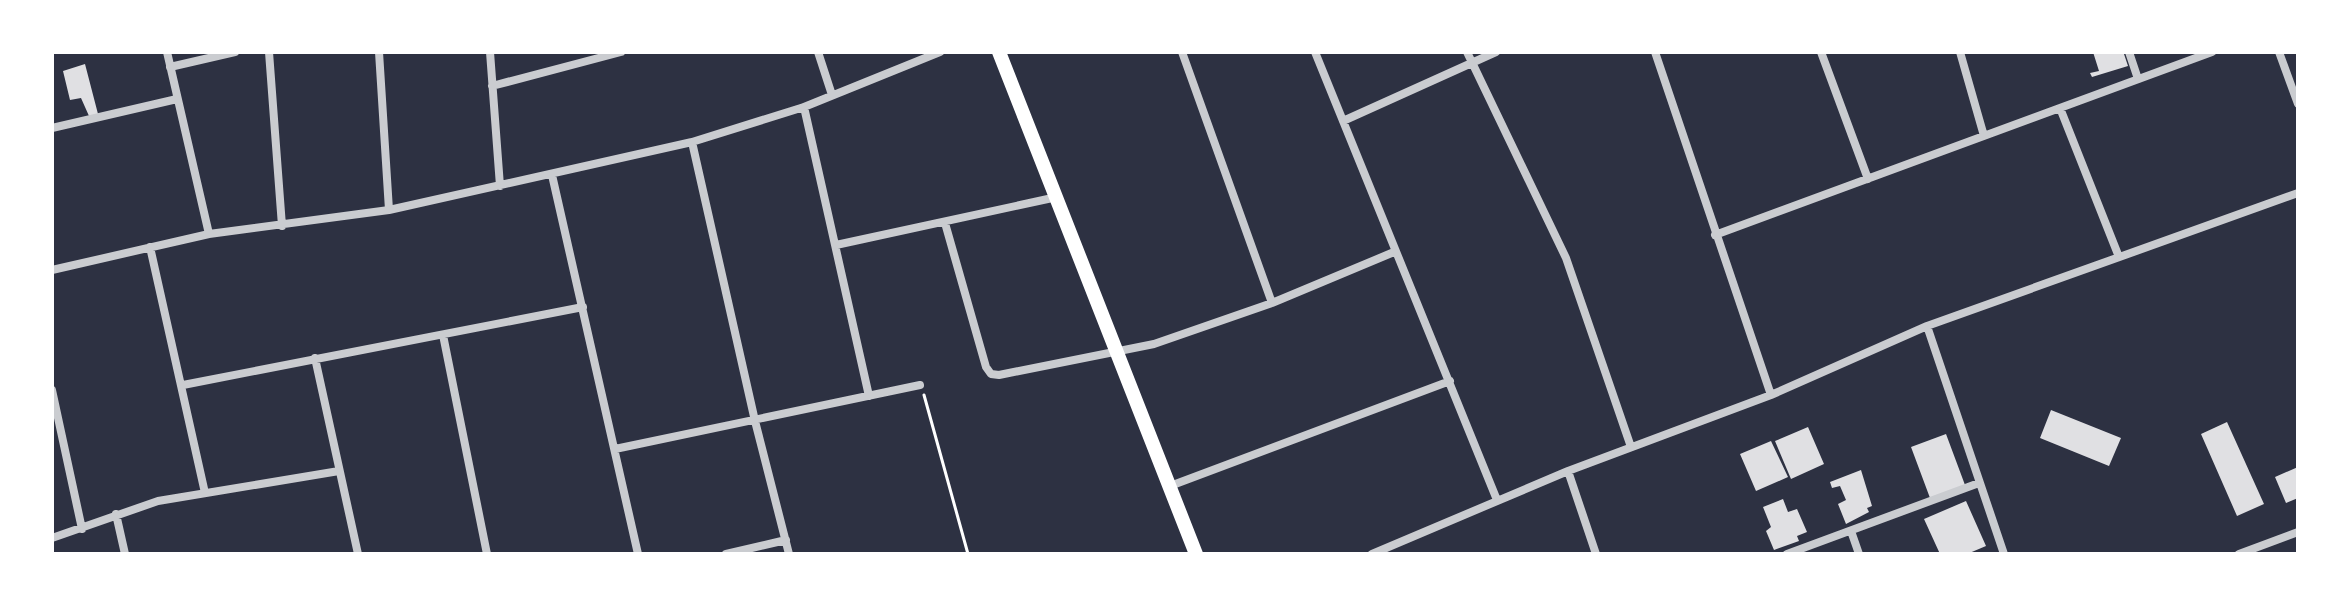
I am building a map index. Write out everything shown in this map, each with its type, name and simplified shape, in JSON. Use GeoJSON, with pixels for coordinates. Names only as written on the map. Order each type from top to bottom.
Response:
{"type":"FeatureCollection","features":[{"type":"Feature","properties":{"kind":"main road"},"geometry":{"type":"LineString","coordinates":[[999,52],[1196,554]]}},
{"type":"Feature","properties":{"kind":"street"},"geometry":{"type":"LineString","coordinates":[[167,52],[209,234]]}},
{"type":"Feature","properties":{"kind":"street"},"geometry":{"type":"LineString","coordinates":[[170,67],[235,52]]}},
{"type":"Feature","properties":{"kind":"street"},"geometry":{"type":"LineString","coordinates":[[269,52],[282,226]]}},
{"type":"Feature","properties":{"kind":"street"},"geometry":{"type":"LineString","coordinates":[[379,52],[389,210]]}},
{"type":"Feature","properties":{"kind":"street"},"geometry":{"type":"LineString","coordinates":[[490,52],[500,186]]}},
{"type":"Feature","properties":{"kind":"street"},"geometry":{"type":"LineString","coordinates":[[492,86],[621,52]]}},
{"type":"Feature","properties":{"kind":"street"},"geometry":{"type":"LineString","coordinates":[[818,52],[832,95]]}},
{"type":"Feature","properties":{"kind":"street"},"geometry":{"type":"LineString","coordinates":[[52,270],[209,234],[389,210],[692,142],[804,107],[940,52]]}},
{"type":"Feature","properties":{"kind":"street"},"geometry":{"type":"LineString","coordinates":[[1182,52],[1272,303]]}},
{"type":"Feature","properties":{"kind":"street"},"geometry":{"type":"LineString","coordinates":[[1315,52],[1497,500]]}},
{"type":"Feature","properties":{"kind":"street"},"geometry":{"type":"LineString","coordinates":[[1467,52],[1566,258],[1631,447]]}},
{"type":"Feature","properties":{"kind":"street"},"geometry":{"type":"LineString","coordinates":[[1343,121],[1496,52]]}},
{"type":"Feature","properties":{"kind":"street"},"geometry":{"type":"LineString","coordinates":[[1655,52],[1771,395]]}},
{"type":"Feature","properties":{"kind":"street"},"geometry":{"type":"LineString","coordinates":[[1821,52],[1868,179]]}},
{"type":"Feature","properties":{"kind":"street"},"geometry":{"type":"LineString","coordinates":[[1960,52],[1984,136]]}},
{"type":"Feature","properties":{"kind":"street"},"geometry":{"type":"LineString","coordinates":[[2129,52],[2138,79]]}},
{"type":"Feature","properties":{"kind":"street"},"geometry":{"type":"LineString","coordinates":[[1715,235],[2212,52]]}},
{"type":"Feature","properties":{"kind":"street"},"geometry":{"type":"LineString","coordinates":[[2279,52],[2298,104]]}},
{"type":"Feature","properties":{"kind":"street"},"geometry":{"type":"LineString","coordinates":[[52,128],[177,99]]}},
{"type":"Feature","properties":{"kind":"street"},"geometry":{"type":"LineString","coordinates":[[804,107],[869,396]]}},
{"type":"Feature","properties":{"kind":"street"},"geometry":{"type":"LineString","coordinates":[[2060,108],[2119,257]]}},
{"type":"Feature","properties":{"kind":"street"},"geometry":{"type":"LineString","coordinates":[[692,142],[755,421],[789,554]]}},
{"type":"Feature","properties":{"kind":"street"},"geometry":{"type":"LineString","coordinates":[[552,175],[638,554]]}},
{"type":"Feature","properties":{"kind":"street"},"geometry":{"type":"LineString","coordinates":[[1372,554],[1568,471],[1771,395],[1927,326],[2298,193]]}},
{"type":"Feature","properties":{"kind":"street"},"geometry":{"type":"LineString","coordinates":[[836,245],[1057,197]]}},
{"type":"Feature","properties":{"kind":"street"},"geometry":{"type":"LineString","coordinates":[[945,223],[986,367],[991,374],[1117,353],[1272,303],[1394,252]]}},
{"type":"Feature","properties":{"kind":"street"},"geometry":{"type":"LineString","coordinates":[[150,247],[205,493]]}},
{"type":"Feature","properties":{"kind":"street"},"geometry":{"type":"LineString","coordinates":[[183,385],[583,307]]}},
{"type":"Feature","properties":{"kind":"street"},"geometry":{"type":"LineString","coordinates":[[1927,326],[2004,554]]}},
{"type":"Feature","properties":{"kind":"street"},"geometry":{"type":"LineString","coordinates":[[443,335],[487,554]]}},
{"type":"Feature","properties":{"kind":"street"},"geometry":{"type":"LineString","coordinates":[[315,358],[358,554]]}},
{"type":"Feature","properties":{"kind":"street"},"geometry":{"type":"LineString","coordinates":[[1170,486],[1450,381]]}},
{"type":"Feature","properties":{"kind":"street"},"geometry":{"type":"LineString","coordinates":[[615,449],[869,396],[921,389]]}},
{"type":"Feature","properties":{"kind":"street"},"geometry":{"type":"LineString","coordinates":[[52,390],[54,412],[82,529]]}},
{"type":"Feature","properties":{"kind":"street"},"geometry":{"type":"LineString","coordinates":[[52,538],[116,514],[205,493],[339,471]]}},
{"type":"Feature","properties":{"kind":"street"},"geometry":{"type":"LineString","coordinates":[[1568,471],[1596,554]]}},
{"type":"Feature","properties":{"kind":"street"},"geometry":{"type":"LineString","coordinates":[[1787,554],[1979,483]]}},
{"type":"Feature","properties":{"kind":"street"},"geometry":{"type":"LineString","coordinates":[[116,514],[125,554]]}},
{"type":"Feature","properties":{"kind":"street"},"geometry":{"type":"LineString","coordinates":[[1851,531],[1859,554]]}},
{"type":"Feature","properties":{"kind":"street"},"geometry":{"type":"LineString","coordinates":[[2239,554],[2298,532]]}},
{"type":"Feature","properties":{"kind":"street"},"geometry":{"type":"LineString","coordinates":[[726,554],[786,540]]}},
{"type":"Feature","properties":{"kind":"path"},"geometry":{"type":"LineString","coordinates":[[921,389],[968,554]]}},
{"type":"Feature","properties":{"kind":"building"},"geometry":{"type":"Polygon","coordinates":[[[2093,52],[2124,54],[2128,66],[2092,77],[2090,73],[2099,71],[2093,52]]]}},
{"type":"Feature","properties":{"kind":"building"},"geometry":{"type":"Polygon","coordinates":[[[85,64],[98,114],[89,116],[81,98],[70,100],[63,71],[85,64]]]}},
{"type":"Feature","properties":{"kind":"building"},"geometry":{"type":"Polygon","coordinates":[[[2051,410],[2121,438],[2109,466],[2040,438],[2051,410]]]}},
{"type":"Feature","properties":{"kind":"building"},"geometry":{"type":"Polygon","coordinates":[[[2227,422],[2264,504],[2237,516],[2201,434],[2227,422]]]}},
{"type":"Feature","properties":{"kind":"building"},"geometry":{"type":"Polygon","coordinates":[[[1808,427],[1824,464],[1791,479],[1775,441],[1808,427]]]}},
{"type":"Feature","properties":{"kind":"building"},"geometry":{"type":"Polygon","coordinates":[[[1946,434],[1965,485],[1930,498],[1911,447],[1946,434]]]}},
{"type":"Feature","properties":{"kind":"building"},"geometry":{"type":"Polygon","coordinates":[[[1771,441],[1788,477],[1756,491],[1740,454],[1771,441]]]}},
{"type":"Feature","properties":{"kind":"building"},"geometry":{"type":"Polygon","coordinates":[[[2298,467],[2298,498],[2286,503],[2275,477],[2298,467]]]}},
{"type":"Feature","properties":{"kind":"building"},"geometry":{"type":"Polygon","coordinates":[[[1861,470],[1872,506],[1867,508],[1869,512],[1846,524],[1838,504],[1846,500],[1840,486],[1832,488],[1830,482],[1861,470]]]}},
{"type":"Feature","properties":{"kind":"building"},"geometry":{"type":"Polygon","coordinates":[[[1783,499],[1788,512],[1797,509],[1807,532],[1797,536],[1799,541],[1774,550],[1766,531],[1771,527],[1763,507],[1783,499]]]}},
{"type":"Feature","properties":{"kind":"building"},"geometry":{"type":"Polygon","coordinates":[[[1966,501],[1986,546],[1967,554],[1940,554],[1924,519],[1966,501]]]}}]}
